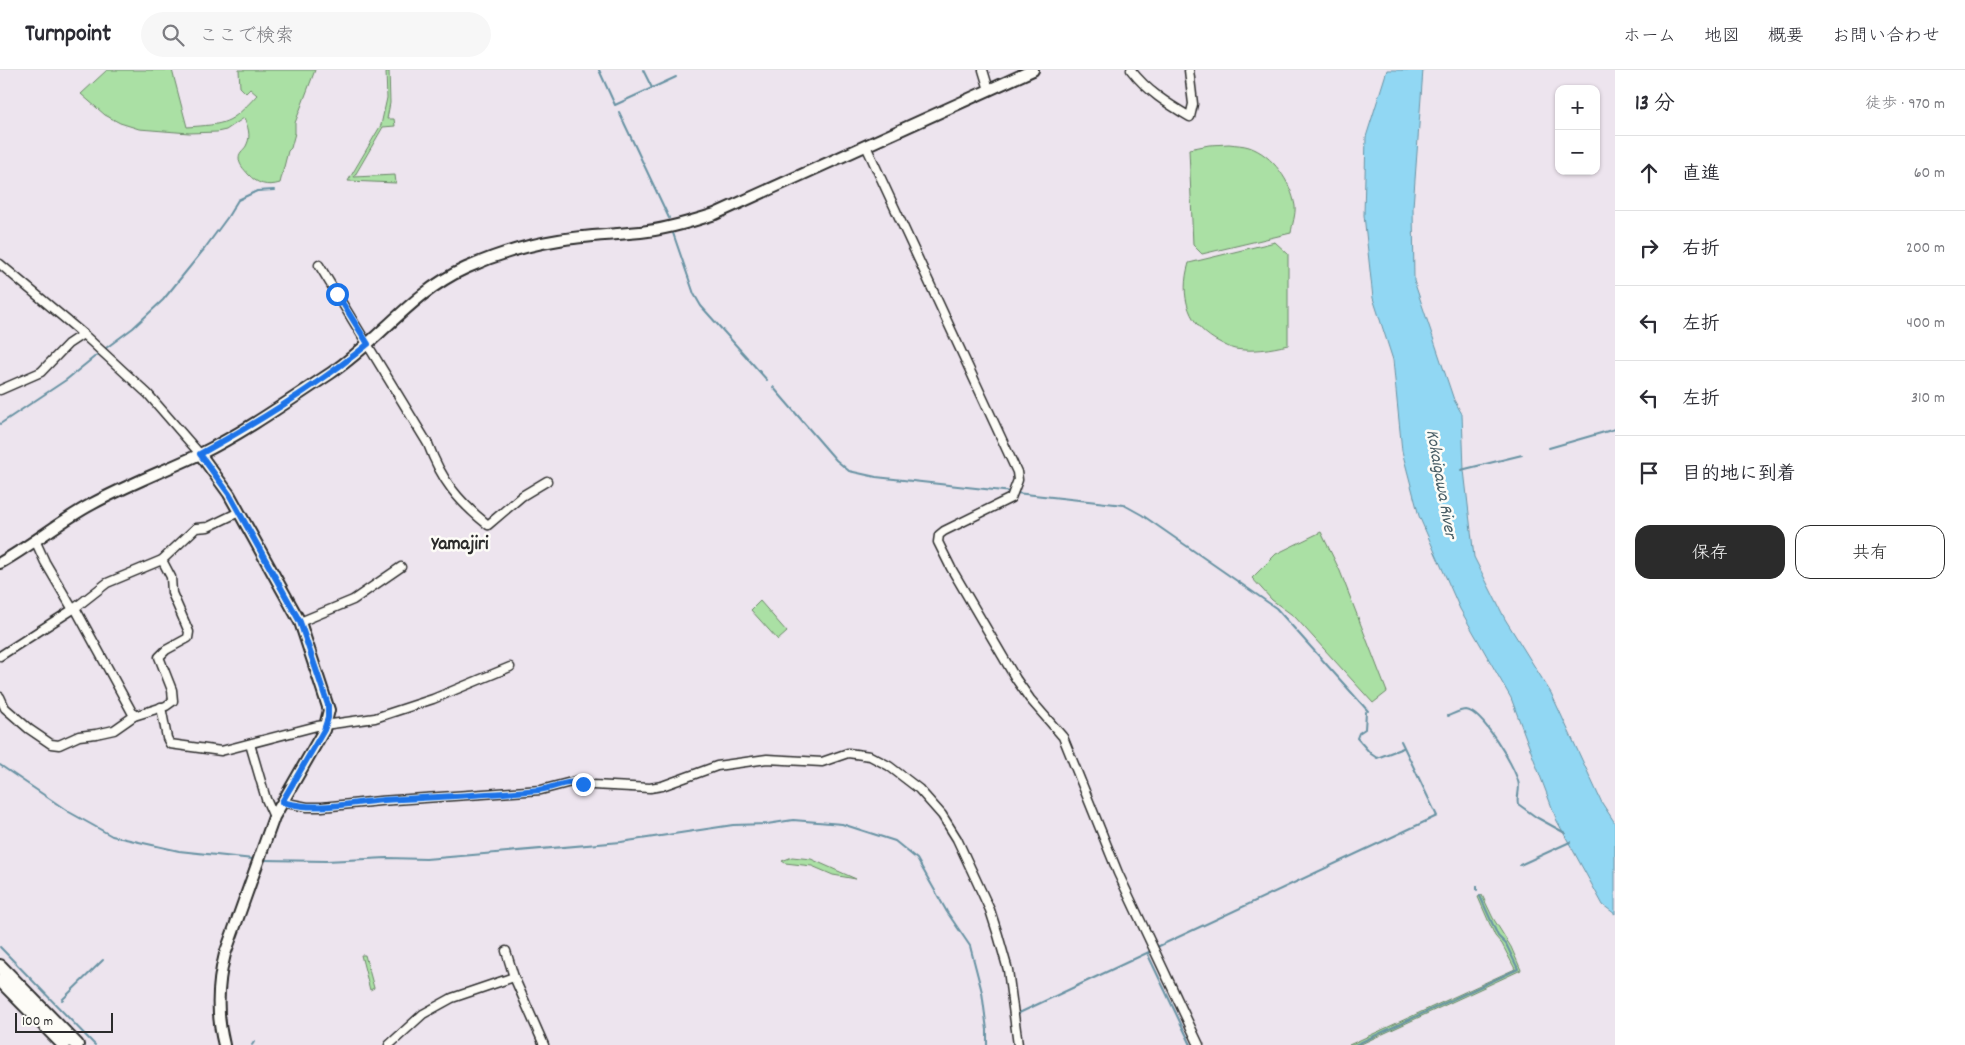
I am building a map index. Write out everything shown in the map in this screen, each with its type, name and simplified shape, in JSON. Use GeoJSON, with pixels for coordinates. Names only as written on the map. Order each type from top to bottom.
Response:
{"type":"FeatureCollection","features":[{"type":"Feature","properties":{"kind":"highway"},"geometry":{"type":"LineString","coordinates":[[0,966],[77,1045]]}},
{"type":"Feature","properties":{"kind":"highway"},"geometry":{"type":"LineString","coordinates":[[0,980],[64,1045]]}},
{"type":"Feature","properties":{"kind":"street"},"geometry":{"type":"LineString","coordinates":[[983,70],[989,90]]}},
{"type":"Feature","properties":{"kind":"street"},"geometry":{"type":"LineString","coordinates":[[0,563],[94,503],[200,454],[229,438],[333,372],[368,344],[404,309],[429,289],[450,276],[496,256],[526,247],[559,240],[649,231],[698,220],[741,203],[1033,70]]}},
{"type":"Feature","properties":{"kind":"street"},"geometry":{"type":"LineString","coordinates":[[1132,70],[1146,88],[1190,117],[1193,104],[1190,70]]}},
{"type":"Feature","properties":{"kind":"street"},"geometry":{"type":"LineString","coordinates":[[866,146],[1018,480],[1011,498],[944,531],[939,535],[938,542],[953,573],[1020,684],[1030,699],[1063,737],[1118,873],[1199,1045]]}},
{"type":"Feature","properties":{"kind":"street"},"geometry":{"type":"LineString","coordinates":[[0,264],[83,334],[148,394],[218,476],[300,622],[328,705],[329,714],[326,724],[274,817],[221,971],[218,1007],[224,1045]]}},
{"type":"Feature","properties":{"kind":"street"},"geometry":{"type":"LineString","coordinates":[[319,265],[428,444],[436,466],[449,487],[468,510],[488,525],[522,496],[547,482]]}},
{"type":"Feature","properties":{"kind":"street"},"geometry":{"type":"LineString","coordinates":[[0,390],[41,372],[68,344],[83,334]]}},
{"type":"Feature","properties":{"kind":"street"},"geometry":{"type":"LineString","coordinates":[[0,656],[107,583],[162,560],[192,530],[200,527],[208,528],[239,512]]}},
{"type":"Feature","properties":{"kind":"street"},"geometry":{"type":"LineString","coordinates":[[35,540],[53,576],[134,716]]}},
{"type":"Feature","properties":{"kind":"street"},"geometry":{"type":"LineString","coordinates":[[0,697],[2,710],[38,736],[54,744],[65,744],[79,736],[114,730],[134,716],[170,704],[174,698],[159,657],[166,650],[190,635],[181,610],[172,593],[171,577],[162,560]]}},
{"type":"Feature","properties":{"kind":"street"},"geometry":{"type":"LineString","coordinates":[[300,622],[353,600],[401,567]]}},
{"type":"Feature","properties":{"kind":"street"},"geometry":{"type":"LineString","coordinates":[[161,707],[170,744],[217,751],[326,724],[375,718],[433,699],[510,667]]}},
{"type":"Feature","properties":{"kind":"street"},"geometry":{"type":"LineString","coordinates":[[250,744],[266,799],[274,817]]}},
{"type":"Feature","properties":{"kind":"street"},"geometry":{"type":"LineString","coordinates":[[282,802],[307,807],[322,807],[380,800],[541,790],[575,781],[593,786],[650,788],[662,786],[704,770],[741,762],[774,759],[812,763],[830,760],[848,753],[870,756],[889,766],[919,789],[937,808],[957,839],[990,910],[998,935],[1008,970],[1018,1045]]}},
{"type":"Feature","properties":{"kind":"street"},"geometry":{"type":"LineString","coordinates":[[506,951],[514,977],[544,1045]]}},
{"type":"Feature","properties":{"kind":"street"},"geometry":{"type":"LineString","coordinates":[[388,1045],[423,1014],[452,998],[514,977]]}},
{"type":"Feature","properties":{"kind":"green space"},"geometry":{"type":"Polygon","coordinates":[[[107,70],[172,70],[187,127],[211,125],[233,118],[257,95],[250,89],[246,93],[240,87],[239,70],[315,70],[295,123],[295,133],[291,148],[288,151],[280,183],[271,185],[262,184],[255,180],[240,163],[239,156],[249,138],[244,118],[226,130],[217,132],[189,133],[139,129],[120,123],[105,115],[81,94],[107,70]]]}},
{"type":"Feature","properties":{"kind":"green space"},"geometry":{"type":"Polygon","coordinates":[[[389,71],[390,103],[387,119],[394,119],[395,126],[383,127],[354,177],[395,175],[396,183],[348,181],[381,125],[387,98],[386,72],[389,71]]]}},
{"type":"Feature","properties":{"kind":"green space"},"geometry":{"type":"Polygon","coordinates":[[[1229,144],[1247,146],[1258,151],[1280,170],[1290,188],[1295,206],[1291,233],[1202,254],[1193,245],[1189,149],[1229,144]]]}},
{"type":"Feature","properties":{"kind":"green space"},"geometry":{"type":"Polygon","coordinates":[[[1275,242],[1288,254],[1288,345],[1262,350],[1242,350],[1229,347],[1210,336],[1201,328],[1189,309],[1185,287],[1189,263],[1275,242]]]}},
{"type":"Feature","properties":{"kind":"green space"},"geometry":{"type":"Polygon","coordinates":[[[1321,532],[1340,571],[1387,692],[1373,703],[1295,617],[1272,600],[1252,578],[1276,554],[1321,532]]]}},
{"type":"Feature","properties":{"kind":"green space"},"geometry":{"type":"Polygon","coordinates":[[[760,601],[787,632],[778,640],[751,610],[760,601]]]}},
{"type":"Feature","properties":{"kind":"green space"},"geometry":{"type":"Polygon","coordinates":[[[792,857],[811,859],[856,879],[833,875],[812,866],[782,861],[792,857]]]}},
{"type":"Feature","properties":{"kind":"green space"},"geometry":{"type":"Polygon","coordinates":[[[1482,895],[1493,918],[1511,947],[1521,970],[1359,1045],[1349,1045],[1515,969],[1502,944],[1495,936],[1478,897],[1482,895]]]}},
{"type":"Feature","properties":{"kind":"green space"},"geometry":{"type":"Polygon","coordinates":[[[361,955],[365,955],[374,988],[370,990],[361,955]]]}},
{"type":"Feature","properties":{"kind":"water","name":"Kokaigawa River"},"geometry":{"type":"Polygon","coordinates":[[[1387,70],[1423,70],[1413,207],[1414,281],[1454,400],[1462,414],[1464,470],[1474,557],[1505,619],[1551,693],[1602,803],[1615,823],[1615,914],[1603,905],[1557,821],[1511,698],[1460,609],[1419,516],[1402,451],[1393,360],[1373,298],[1364,215],[1366,137],[1387,70]]]}},
{"type":"Feature","properties":{"kind":"waterway"},"geometry":{"type":"LineString","coordinates":[[599,70],[615,105],[676,77]]}},
{"type":"Feature","properties":{"kind":"waterway"},"geometry":{"type":"LineString","coordinates":[[643,70],[652,88]]}},
{"type":"Feature","properties":{"kind":"waterway"},"geometry":{"type":"LineString","coordinates":[[619,112],[669,218]]}},
{"type":"Feature","properties":{"kind":"waterway"},"geometry":{"type":"LineString","coordinates":[[106,348],[133,328],[163,300],[205,248],[238,200],[257,191],[274,190]]}},
{"type":"Feature","properties":{"kind":"waterway"},"geometry":{"type":"LineString","coordinates":[[673,233],[694,294],[701,306],[767,380]]}},
{"type":"Feature","properties":{"kind":"waterway"},"geometry":{"type":"LineString","coordinates":[[0,424],[66,380],[98,354]]}},
{"type":"Feature","properties":{"kind":"waterway"},"geometry":{"type":"LineString","coordinates":[[773,387],[836,460],[849,471],[876,477],[1012,492]]}},
{"type":"Feature","properties":{"kind":"waterway"},"geometry":{"type":"LineString","coordinates":[[1549,448],[1615,429]]}},
{"type":"Feature","properties":{"kind":"waterway"},"geometry":{"type":"LineString","coordinates":[[1461,470],[1522,455]]}},
{"type":"Feature","properties":{"kind":"waterway"},"geometry":{"type":"LineString","coordinates":[[1016,493],[1124,505],[1142,515],[1276,608],[1368,711]]}},
{"type":"Feature","properties":{"kind":"waterway"},"geometry":{"type":"LineString","coordinates":[[1448,716],[1466,710],[1481,720],[1504,752],[1515,774],[1519,784],[1518,804],[1536,817],[1565,833]]}},
{"type":"Feature","properties":{"kind":"waterway"},"geometry":{"type":"LineString","coordinates":[[1366,712],[1365,729],[1359,733],[1357,738],[1371,754],[1377,758],[1403,748]]}},
{"type":"Feature","properties":{"kind":"waterway"},"geometry":{"type":"LineString","coordinates":[[1157,947],[1437,816],[1401,741]]}},
{"type":"Feature","properties":{"kind":"waterway"},"geometry":{"type":"LineString","coordinates":[[0,765],[69,812],[112,836],[179,851],[253,859]]}},
{"type":"Feature","properties":{"kind":"waterway"},"geometry":{"type":"LineString","coordinates":[[264,860],[426,859],[621,842],[733,825],[767,824],[793,820],[842,824],[895,841],[917,859],[947,912],[970,946],[982,992],[987,1045]]}},
{"type":"Feature","properties":{"kind":"waterway"},"geometry":{"type":"LineString","coordinates":[[1520,865],[1570,842]]}},
{"type":"Feature","properties":{"kind":"waterway"},"geometry":{"type":"LineString","coordinates":[[1355,1045],[1518,969],[1506,944],[1498,936],[1480,896]]}},
{"type":"Feature","properties":{"kind":"waterway"},"geometry":{"type":"LineString","coordinates":[[0,947],[95,1045]]}},
{"type":"Feature","properties":{"kind":"waterway"},"geometry":{"type":"LineString","coordinates":[[1153,950],[1148,953],[1149,957],[1191,1045]]}},
{"type":"Feature","properties":{"kind":"waterway"},"geometry":{"type":"LineString","coordinates":[[1017,1014],[1149,952]]}},
{"type":"Feature","properties":{"kind":"waterway"},"geometry":{"type":"LineString","coordinates":[[62,1000],[103,960]]}},
{"type":"Feature","properties":{"kind":"district","name":"Yamajiri"},"geometry":{"type":"Point","coordinates":[460,545]}},
{"type":"Feature","properties":{"kind":"route"},"geometry":{"type":"LineString","coordinates":[[337,294],[368,344],[333,372],[229,438],[200,454],[218,476],[229,494],[300,622],[328,705],[328,718],[324,730],[282,802],[307,807],[341,806],[380,800],[541,790],[575,781],[583,784]]}}]}
